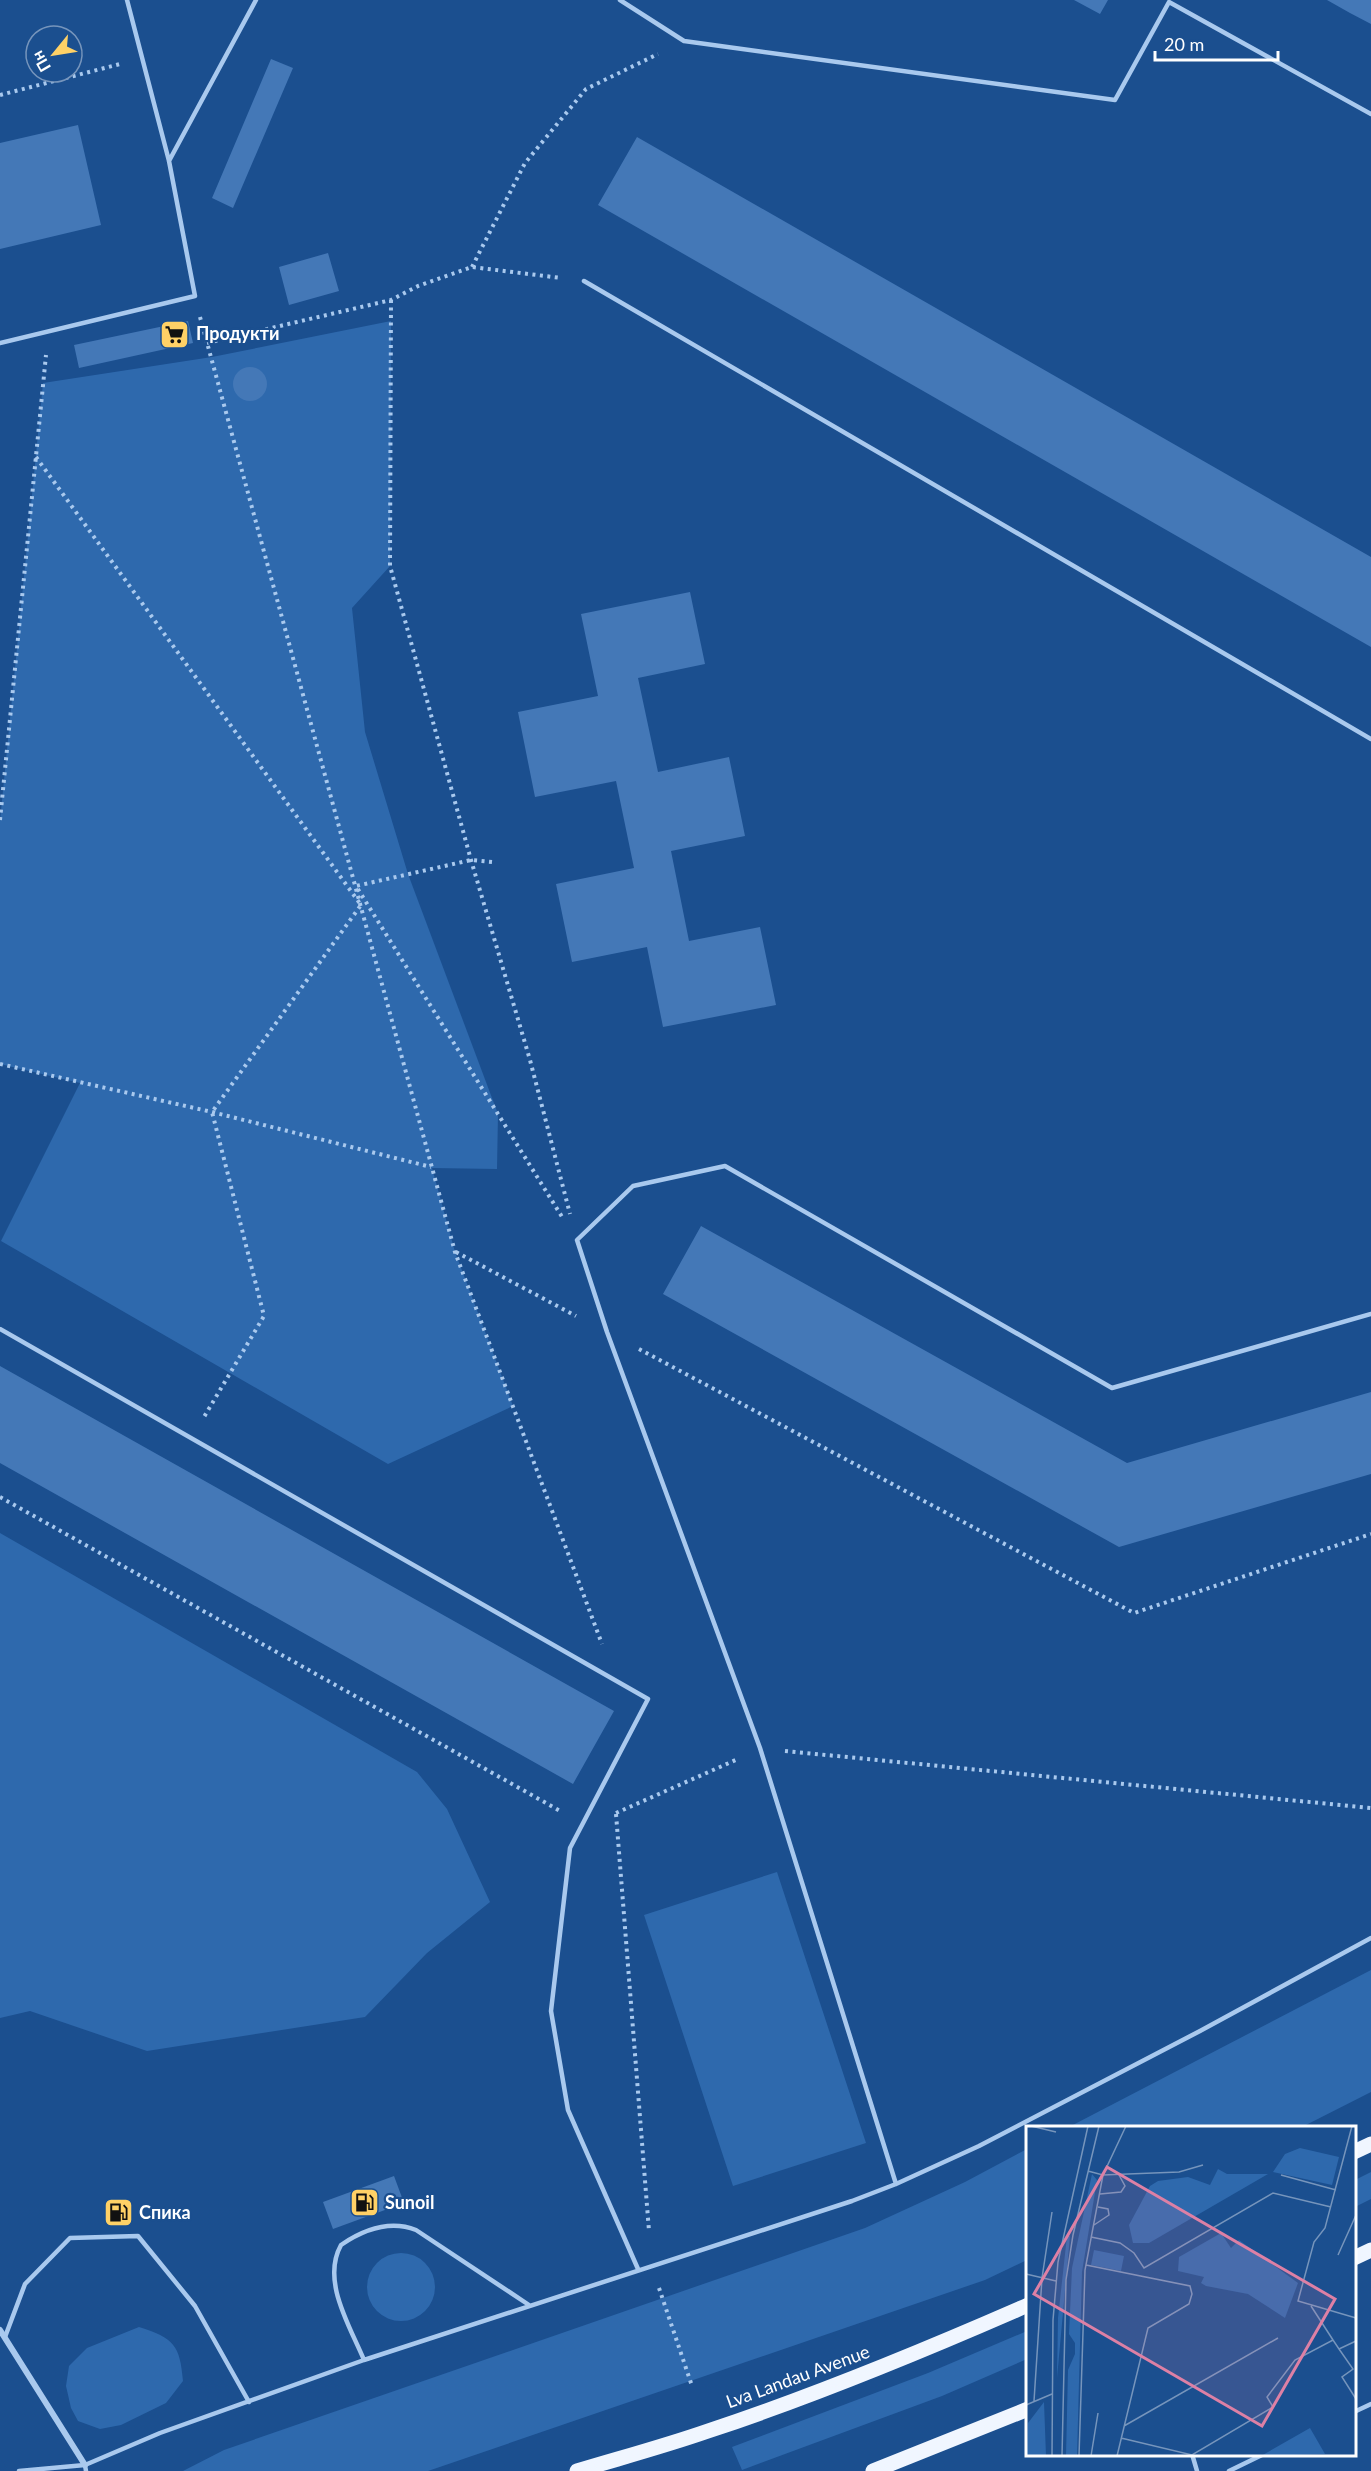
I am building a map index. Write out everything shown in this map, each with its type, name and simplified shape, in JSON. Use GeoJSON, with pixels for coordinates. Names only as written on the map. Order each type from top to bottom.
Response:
{"type":"FeatureCollection","features":[{"type":"Feature","properties":{"kind":"main road"},"geometry":{"type":"LineString","coordinates":[[1356,2151],[1371,2144]]}},
{"type":"Feature","properties":{"kind":"main road"},"geometry":{"type":"LineString","coordinates":[[1356,2257],[1371,2250]]}},
{"type":"Feature","properties":{"kind":"main road","name":"Lva Landau Avenue"},"geometry":{"type":"LineString","coordinates":[[577,2471],[707,2432],[888,2364],[1026,2306]]}},
{"type":"Feature","properties":{"kind":"main road"},"geometry":{"type":"LineString","coordinates":[[873,2471],[1026,2410]]}},
{"type":"Feature","properties":{"kind":"street"},"geometry":{"type":"LineString","coordinates":[[0,2330],[86,2468]]}},
{"type":"Feature","properties":{"kind":"lane"},"geometry":{"type":"LineString","coordinates":[[0,343],[195,296],[169,161],[144,58],[127,0]]}},
{"type":"Feature","properties":{"kind":"lane"},"geometry":{"type":"LineString","coordinates":[[169,161],[256,0]]}},
{"type":"Feature","properties":{"kind":"lane"},"geometry":{"type":"LineString","coordinates":[[620,0],[684,41],[1114,100],[1169,2],[1371,114]]}},
{"type":"Feature","properties":{"kind":"lane"},"geometry":{"type":"LineString","coordinates":[[584,281],[1371,739]]}},
{"type":"Feature","properties":{"kind":"lane"},"geometry":{"type":"LineString","coordinates":[[896,2184],[760,1748],[607,1332],[577,1240],[633,1186],[725,1166],[1112,1388],[1371,1314]]}},
{"type":"Feature","properties":{"kind":"lane"},"geometry":{"type":"LineString","coordinates":[[0,1329],[648,1699],[570,1848],[551,2011],[568,2110],[638,2269]]}},
{"type":"Feature","properties":{"kind":"lane"},"geometry":{"type":"LineString","coordinates":[[19,2471],[86,2468],[160,2433],[364,2360],[852,2201],[896,2184],[979,2146],[1049,2110],[1371,1938]]}},
{"type":"Feature","properties":{"kind":"lane"},"geometry":{"type":"LineString","coordinates":[[364,2360],[337,2295],[334,2266],[336,2253],[341,2245],[380,2227],[404,2225],[416,2230],[529,2305]]}},
{"type":"Feature","properties":{"kind":"lane"},"geometry":{"type":"LineString","coordinates":[[5,2337],[25,2284],[70,2238],[138,2236],[195,2306],[249,2402]]}},
{"type":"Feature","properties":{"kind":"lane"},"geometry":{"type":"LineString","coordinates":[[1356,2411],[1371,2404]]}},
{"type":"Feature","properties":{"kind":"lane"},"geometry":{"type":"LineString","coordinates":[[1193,2456],[1197,2471]]}},
{"type":"Feature","properties":{"kind":"lane"},"geometry":{"type":"LineString","coordinates":[[1229,2471],[1260,2456]]}},
{"type":"Feature","properties":{"kind":"path"},"geometry":{"type":"LineString","coordinates":[[472,267],[525,163],[586,89],[684,41]]}},
{"type":"Feature","properties":{"kind":"path"},"geometry":{"type":"LineString","coordinates":[[0,95],[144,58]]}},
{"type":"Feature","properties":{"kind":"path"},"geometry":{"type":"LineString","coordinates":[[207,343],[391,300],[418,286],[472,267],[584,281]]}},
{"type":"Feature","properties":{"kind":"path"},"geometry":{"type":"LineString","coordinates":[[195,296],[455,1252],[616,1681]]}},
{"type":"Feature","properties":{"kind":"path"},"geometry":{"type":"LineString","coordinates":[[391,300],[390,566],[471,860],[530,1060],[577,1240]]}},
{"type":"Feature","properties":{"kind":"path"},"geometry":{"type":"LineString","coordinates":[[0,820],[48,331]]}},
{"type":"Feature","properties":{"kind":"path"},"geometry":{"type":"LineString","coordinates":[[36,457],[361,905]]}},
{"type":"Feature","properties":{"kind":"path"},"geometry":{"type":"LineString","coordinates":[[356,886],[471,860],[492,862]]}},
{"type":"Feature","properties":{"kind":"path"},"geometry":{"type":"LineString","coordinates":[[356,886],[577,1240]]}},
{"type":"Feature","properties":{"kind":"path"},"geometry":{"type":"LineString","coordinates":[[212,1112],[361,905]]}},
{"type":"Feature","properties":{"kind":"path"},"geometry":{"type":"LineString","coordinates":[[0,1064],[212,1112],[432,1167]]}},
{"type":"Feature","properties":{"kind":"path"},"geometry":{"type":"LineString","coordinates":[[192,1438],[264,1316],[212,1112]]}},
{"type":"Feature","properties":{"kind":"path"},"geometry":{"type":"LineString","coordinates":[[455,1252],[1134,1613],[1371,1534]]}},
{"type":"Feature","properties":{"kind":"path"},"geometry":{"type":"LineString","coordinates":[[0,1497],[583,1824],[616,1813],[760,1748],[1371,1808]]}},
{"type":"Feature","properties":{"kind":"path"},"geometry":{"type":"LineString","coordinates":[[616,1813],[652,2265],[692,2386]]}},
{"type":"Feature","properties":{"kind":"shaded area"},"geometry":{"type":"Polygon","coordinates":[[[391,321],[390,566],[352,608],[365,732],[408,874],[498,1114],[497,1169],[432,1168],[455,1252],[513,1406],[388,1464],[1,1241],[80,1083],[0,1064],[0,821],[43,383],[212,357],[391,321]]]}},
{"type":"Feature","properties":{"kind":"shaded area"},"geometry":{"type":"Polygon","coordinates":[[[0,1533],[417,1772],[447,1809],[490,1902],[427,1953],[365,2017],[147,2051],[30,2011],[0,2018],[0,1533]]]}},
{"type":"Feature","properties":{"kind":"shaded area"},"geometry":{"type":"Polygon","coordinates":[[[777,1872],[866,2143],[733,2186],[644,1915],[777,1872]]]}},
{"type":"Feature","properties":{"kind":"shaded area"},"geometry":{"type":"Polygon","coordinates":[[[1371,1970],[1371,2092],[1304,2126],[1071,2126],[1371,1970]]]}},
{"type":"Feature","properties":{"kind":"shaded area"},"geometry":{"type":"Polygon","coordinates":[[[1026,2150],[1026,2260],[985,2280],[428,2471],[183,2471],[224,2450],[865,2228],[965,2182],[1026,2150]]]}},
{"type":"Feature","properties":{"kind":"shaded area"},"geometry":{"type":"Polygon","coordinates":[[[1371,2172],[1371,2199],[1356,2206],[1356,2180],[1371,2172]]]}},
{"type":"Feature","properties":{"kind":"shaded area"},"geometry":{"type":"Polygon","coordinates":[[[394,2253],[408,2253],[420,2258],[430,2268],[435,2287],[430,2306],[420,2316],[408,2321],[394,2321],[382,2316],[372,2306],[367,2294],[367,2280],[372,2268],[382,2258],[394,2253]]]}},
{"type":"Feature","properties":{"kind":"shaded area"},"geometry":{"type":"Polygon","coordinates":[[[139,2327],[168,2339],[173,2345],[180,2359],[183,2381],[166,2403],[121,2425],[100,2429],[78,2421],[71,2408],[66,2386],[69,2366],[87,2348],[139,2327]]]}},
{"type":"Feature","properties":{"kind":"shaded area"},"geometry":{"type":"Polygon","coordinates":[[[1026,2331],[1026,2359],[942,2396],[742,2470],[732,2447],[928,2373],[1026,2331]]]}},
{"type":"Feature","properties":{"kind":"building"},"geometry":{"type":"Polygon","coordinates":[[[1074,0],[1108,0],[1100,14],[1074,0]]]}},
{"type":"Feature","properties":{"kind":"building"},"geometry":{"type":"Polygon","coordinates":[[[1327,0],[1371,0],[1371,24],[1350,13],[1327,0]]]}},
{"type":"Feature","properties":{"kind":"building"},"geometry":{"type":"Polygon","coordinates":[[[271,59],[293,68],[233,208],[212,198],[271,59]]]}},
{"type":"Feature","properties":{"kind":"building"},"geometry":{"type":"Polygon","coordinates":[[[78,125],[101,225],[0,249],[0,143],[78,125]]]}},
{"type":"Feature","properties":{"kind":"building"},"geometry":{"type":"Polygon","coordinates":[[[637,137],[1371,557],[1371,647],[598,205],[637,137]]]}},
{"type":"Feature","properties":{"kind":"building"},"geometry":{"type":"Polygon","coordinates":[[[328,253],[339,291],[289,305],[279,267],[328,253]]]}},
{"type":"Feature","properties":{"kind":"building"},"geometry":{"type":"Polygon","coordinates":[[[188,321],[193,343],[79,368],[74,345],[188,321]]]}},
{"type":"Feature","properties":{"kind":"building"},"geometry":{"type":"Polygon","coordinates":[[[250,367],[262,372],[267,384],[262,396],[250,401],[238,396],[233,384],[238,372],[250,367]]]}},
{"type":"Feature","properties":{"kind":"building"},"geometry":{"type":"Polygon","coordinates":[[[690,592],[705,664],[638,678],[658,772],[729,757],[745,836],[671,851],[689,941],[760,927],[776,1005],[663,1027],[647,947],[572,962],[556,884],[634,868],[616,781],[535,797],[518,712],[598,696],[581,614],[690,592]]]}},
{"type":"Feature","properties":{"kind":"building"},"geometry":{"type":"Polygon","coordinates":[[[701,1226],[1127,1463],[1371,1392],[1371,1474],[1119,1547],[663,1294],[701,1226]]]}},
{"type":"Feature","properties":{"kind":"building"},"geometry":{"type":"Polygon","coordinates":[[[0,1366],[614,1711],[573,1784],[0,1463],[0,1366]]]}},
{"type":"Feature","properties":{"kind":"building","name":"Sunoil"},"geometry":{"type":"Polygon","coordinates":[[[394,2176],[404,2203],[333,2229],[323,2202],[394,2176]]]}},
{"type":"Feature","properties":{"kind":"place","name":"Продукти"},"geometry":{"type":"Point","coordinates":[175,334]}},
{"type":"Feature","properties":{"kind":"place","name":"Sunoil"},"geometry":{"type":"Point","coordinates":[364,2203]}},
{"type":"Feature","properties":{"kind":"place","name":"Спика"},"geometry":{"type":"Point","coordinates":[118,2213]}}]}
